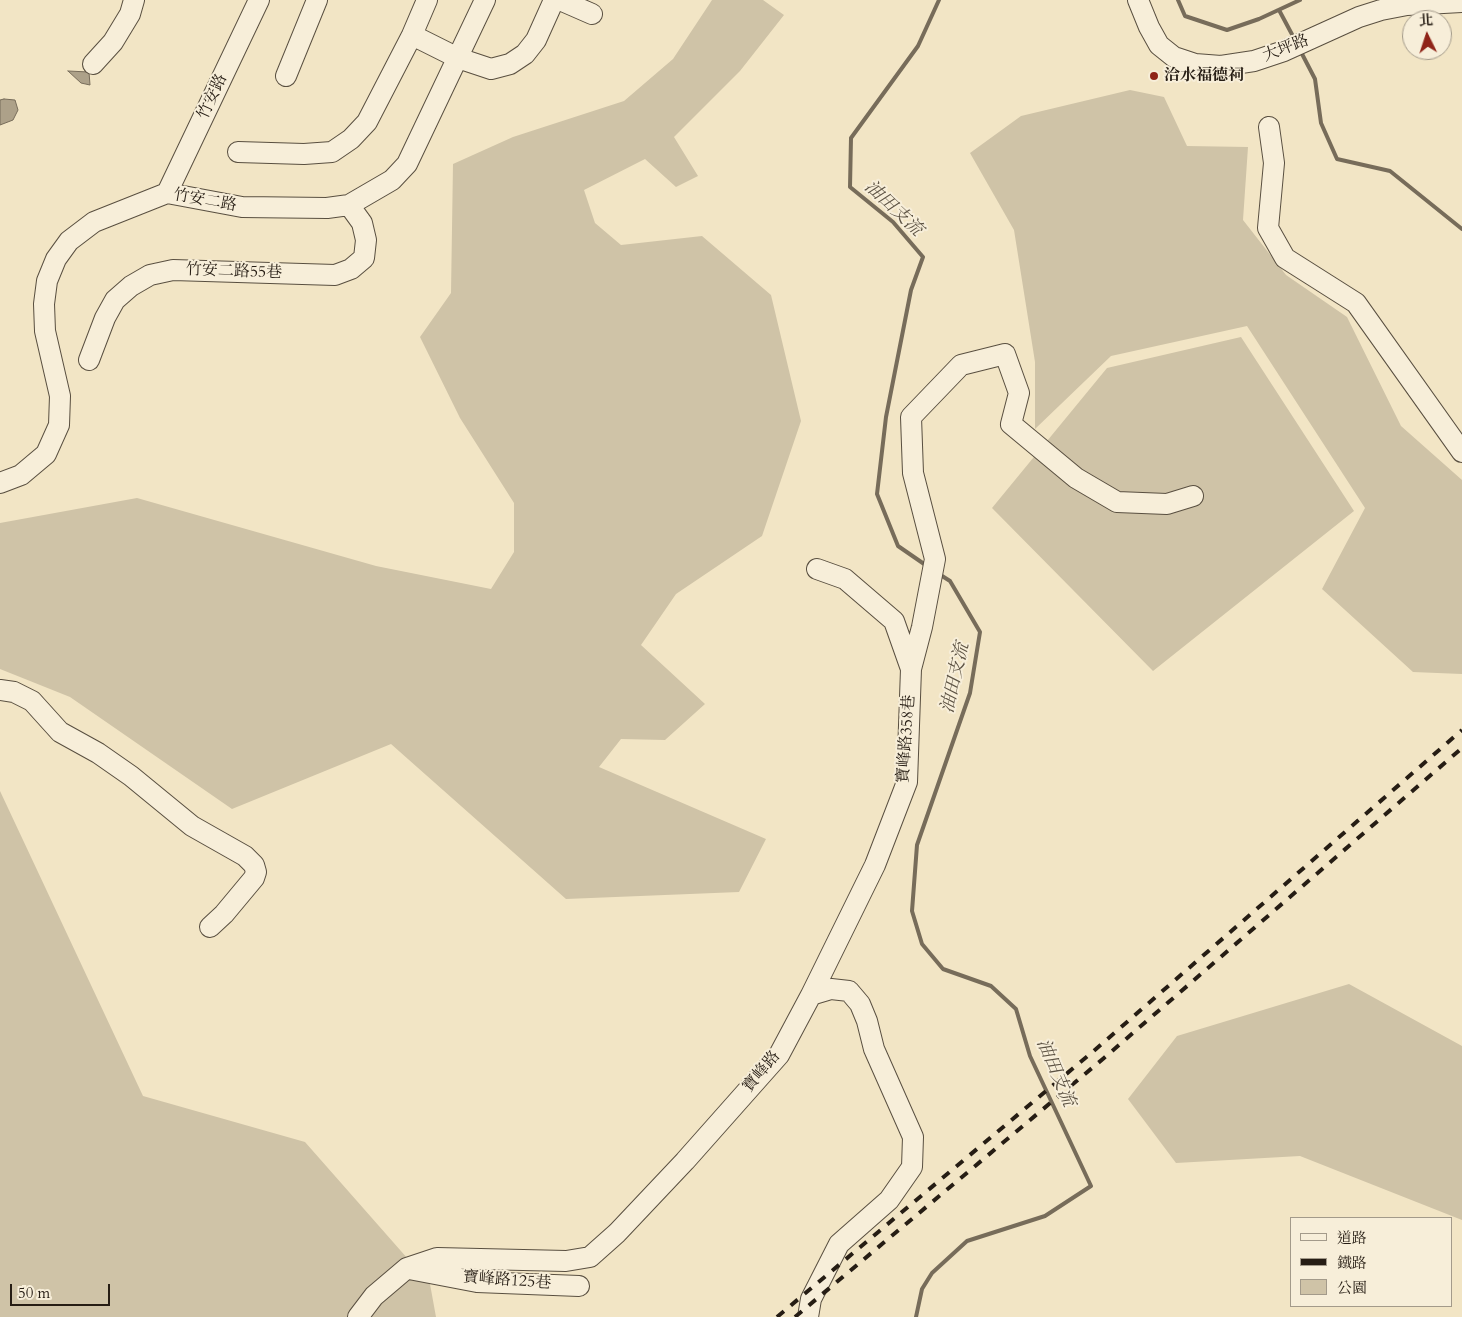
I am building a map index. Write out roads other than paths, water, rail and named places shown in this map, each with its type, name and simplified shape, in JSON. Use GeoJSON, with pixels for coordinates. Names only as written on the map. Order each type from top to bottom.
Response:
{"type":"FeatureCollection","features":[{"type":"Feature","properties":{"kind":"street"},"geometry":{"type":"LineString","coordinates":[[92,64],[113,42],[130,14],[134,0]]}},
{"type":"Feature","properties":{"kind":"street","name":"竹安路"},"geometry":{"type":"LineString","coordinates":[[167,194],[258,0]]}},
{"type":"Feature","properties":{"kind":"street"},"geometry":{"type":"LineString","coordinates":[[286,76],[317,0]]}},
{"type":"Feature","properties":{"kind":"street"},"geometry":{"type":"LineString","coordinates":[[238,152],[304,154],[332,152],[352,139],[367,122],[412,35],[427,0]]}},
{"type":"Feature","properties":{"kind":"street","name":"竹安二路"},"geometry":{"type":"LineString","coordinates":[[0,483],[21,474],[46,454],[59,425],[60,396],[45,331],[44,304],[47,281],[56,259],[69,241],[94,222],[167,194],[242,207],[327,208],[349,205],[392,180],[407,164],[484,0]]}},
{"type":"Feature","properties":{"kind":"street"},"geometry":{"type":"LineString","coordinates":[[412,35],[458,58],[490,69],[510,64],[525,54],[536,40],[554,0]]}},
{"type":"Feature","properties":{"kind":"street"},"geometry":{"type":"LineString","coordinates":[[560,0],[592,14]]}},
{"type":"Feature","properties":{"kind":"street","name":"大坪路"},"geometry":{"type":"LineString","coordinates":[[1138,0],[1159,45],[1174,58],[1196,64],[1222,66],[1254,61],[1284,51],[1359,17],[1381,10],[1407,5],[1462,2]]}},
{"type":"Feature","properties":{"kind":"street"},"geometry":{"type":"LineString","coordinates":[[1270,127],[1274,163],[1268,228],[1285,258],[1356,303],[1462,452]]}},
{"type":"Feature","properties":{"kind":"street","name":"竹安二路55巷"},"geometry":{"type":"LineString","coordinates":[[89,360],[105,318],[115,300],[131,286],[150,275],[173,270],[335,275],[351,269],[364,258],[366,240],[362,223],[349,205]]}},
{"type":"Feature","properties":{"kind":"street"},"geometry":{"type":"LineString","coordinates":[[911,669],[936,559],[913,473],[911,417],[961,365],[1005,354],[1019,393],[1011,424],[1076,478],[1117,502],[1167,504],[1193,496]]}},
{"type":"Feature","properties":{"kind":"street","name":"寶峰路358巷"},"geometry":{"type":"LineString","coordinates":[[811,994],[875,865],[907,782],[911,669],[894,621],[845,579],[817,569]]}},
{"type":"Feature","properties":{"kind":"street"},"geometry":{"type":"LineString","coordinates":[[0,690],[14,692],[32,701],[60,732],[98,753],[131,776],[192,826],[245,856],[254,864],[256,872],[254,878],[224,914],[210,927]]}},
{"type":"Feature","properties":{"kind":"street"},"geometry":{"type":"LineString","coordinates":[[808,1317],[811,1299],[839,1244],[889,1200],[912,1167],[912,1137],[874,1049],[867,1021],[860,1004],[849,991],[831,989],[811,994]]}},
{"type":"Feature","properties":{"kind":"street","name":"寶峰路"},"geometry":{"type":"LineString","coordinates":[[358,1317],[374,1296],[407,1268],[437,1258],[566,1261],[590,1257],[617,1233],[685,1162],[779,1055],[811,994]]}},
{"type":"Feature","properties":{"kind":"street","name":"寶峰路125巷"},"geometry":{"type":"LineString","coordinates":[[407,1268],[477,1282],[579,1286]]}},
{"type":"Feature","properties":{"kind":"waterway","name":"油田支流"},"geometry":{"type":"LineString","coordinates":[[927,566],[898,546],[877,494],[886,417],[911,290],[923,257],[893,222],[850,187],[851,138],[918,46],[939,0]]}},
{"type":"Feature","properties":{"kind":"waterway"},"geometry":{"type":"LineString","coordinates":[[1178,0],[1185,16],[1227,30],[1259,19],[1300,0]]}},
{"type":"Feature","properties":{"kind":"waterway"},"geometry":{"type":"LineString","coordinates":[[1279,10],[1295,40]]}},
{"type":"Feature","properties":{"kind":"waterway"},"geometry":{"type":"LineString","coordinates":[[1300,50],[1315,79],[1321,123],[1337,159],[1390,171],[1462,229]]}},
{"type":"Feature","properties":{"kind":"waterway","name":"油田支流"},"geometry":{"type":"LineString","coordinates":[[916,1317],[922,1289],[932,1273],[967,1241],[1045,1216],[1091,1186],[1030,1056],[1016,1009],[991,986],[943,969],[922,944],[912,911],[917,845],[970,693],[980,632],[950,581],[939,574]]}},
{"type":"Feature","properties":{"kind":"railway"},"geometry":{"type":"LineString","coordinates":[[777,1317],[1096,1049],[1462,730]]}},
{"type":"Feature","properties":{"kind":"railway"},"geometry":{"type":"LineString","coordinates":[[795,1317],[1104,1058],[1462,748]]}},
{"type":"Feature","properties":{"kind":"place","name":"洽水福德祠"},"geometry":{"type":"Point","coordinates":[1154,76]}}]}
